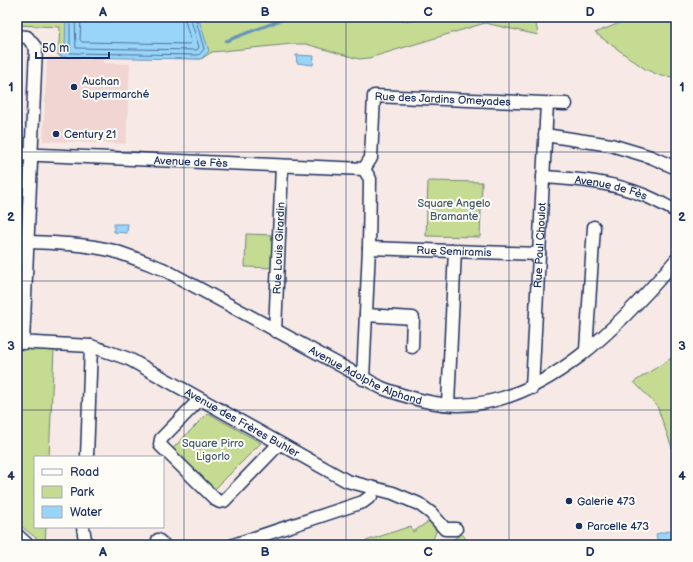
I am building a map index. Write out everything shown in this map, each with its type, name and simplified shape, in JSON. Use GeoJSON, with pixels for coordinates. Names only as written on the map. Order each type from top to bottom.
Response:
{"type":"FeatureCollection","features":[{"type":"Feature","properties":{"kind":"street"},"geometry":{"type":"LineString","coordinates":[[17,36],[27,37],[36,48],[28,242],[20,342]]}},
{"type":"Feature","properties":{"kind":"street","name":"Rue des Jardins Omeyades"},"geometry":{"type":"LineString","coordinates":[[364,169],[371,158],[374,96],[566,104]]}},
{"type":"Feature","properties":{"kind":"street","name":"Rue Paul Choulot"},"geometry":{"type":"LineString","coordinates":[[532,388],[547,104]]}},
{"type":"Feature","properties":{"kind":"street"},"geometry":{"type":"LineString","coordinates":[[545,135],[611,145],[651,157],[676,168]]}},
{"type":"Feature","properties":{"kind":"street","name":"Avenue de Fès"},"geometry":{"type":"LineString","coordinates":[[17,154],[364,169]]}},
{"type":"Feature","properties":{"kind":"street","name":"Rue Louis Girardin"},"geometry":{"type":"LineString","coordinates":[[275,331],[282,166]]}},
{"type":"Feature","properties":{"kind":"street"},"geometry":{"type":"LineString","coordinates":[[363,379],[369,248],[370,179],[364,169]]}},
{"type":"Feature","properties":{"kind":"street","name":"Avenue de Fès"},"geometry":{"type":"LineString","coordinates":[[543,176],[591,181],[618,187],[645,196],[676,211]]}},
{"type":"Feature","properties":{"kind":"street"},"geometry":{"type":"LineString","coordinates":[[586,350],[594,227]]}},
{"type":"Feature","properties":{"kind":"street","name":"Avenue Adolphe Alphand"},"geometry":{"type":"LineString","coordinates":[[28,242],[85,246],[113,251],[137,259],[163,269],[363,379],[407,397],[459,405],[494,401],[508,397],[532,388],[548,378],[586,350],[632,310],[676,260]]}},
{"type":"Feature","properties":{"kind":"street","name":"Rue Semiramis"},"geometry":{"type":"LineString","coordinates":[[369,248],[539,254]]}},
{"type":"Feature","properties":{"kind":"street"},"geometry":{"type":"LineString","coordinates":[[448,404],[455,250]]}},
{"type":"Feature","properties":{"kind":"street"},"geometry":{"type":"LineString","coordinates":[[366,315],[413,318],[412,347]]}},
{"type":"Feature","properties":{"kind":"street","name":"Avenue des Frères Buhler"},"geometry":{"type":"LineString","coordinates":[[20,342],[91,346],[129,359],[347,481],[393,493],[413,501],[431,512],[445,529],[456,529]]}},
{"type":"Feature","properties":{"kind":"street"},"geometry":{"type":"LineString","coordinates":[[87,456],[91,346]]}},
{"type":"Feature","properties":{"kind":"street"},"geometry":{"type":"LineString","coordinates":[[200,399],[161,439],[160,445],[216,500],[220,502],[224,501],[279,444]]}},
{"type":"Feature","properties":{"kind":"street"},"geometry":{"type":"LineString","coordinates":[[234,545],[363,502],[371,496],[373,489]]}},
{"type":"Feature","properties":{"kind":"street"},"geometry":{"type":"LineString","coordinates":[[83,528],[86,540],[90,545]]}},
{"type":"Feature","properties":{"kind":"street"},"geometry":{"type":"LineString","coordinates":[[17,535],[28,545]]}},
{"type":"Feature","properties":{"kind":"shaded area","name":"Auchan Supermarché"},"geometry":{"type":"Polygon","coordinates":[[[47,57],[103,57],[103,63],[130,64],[126,144],[43,141],[47,57]]]}},
{"type":"Feature","properties":{"kind":"green space"},"geometry":{"type":"Polygon","coordinates":[[[17,17],[535,17],[538,35],[485,23],[369,58],[359,59],[306,44],[212,52],[201,59],[58,55],[60,27],[17,25],[17,17]]]}},
{"type":"Feature","properties":{"kind":"green space"},"geometry":{"type":"Polygon","coordinates":[[[634,17],[676,17],[676,77],[661,76],[645,69],[595,33],[634,17]]]}},
{"type":"Feature","properties":{"kind":"green space","name":"Square Angelo Bramante"},"geometry":{"type":"Polygon","coordinates":[[[428,181],[482,182],[480,237],[426,236],[428,181]]]}},
{"type":"Feature","properties":{"kind":"green space"},"geometry":{"type":"Polygon","coordinates":[[[246,234],[276,235],[274,268],[245,267],[246,234]]]}},
{"type":"Feature","properties":{"kind":"green space"},"geometry":{"type":"Polygon","coordinates":[[[17,349],[54,350],[49,456],[34,456],[34,528],[46,528],[45,545],[17,523],[17,349]]]}},
{"type":"Feature","properties":{"kind":"green space"},"geometry":{"type":"Polygon","coordinates":[[[676,355],[676,459],[657,406],[634,382],[676,355]]]}},
{"type":"Feature","properties":{"kind":"green space","name":"Square Pirro Ligorlo"},"geometry":{"type":"Polygon","coordinates":[[[208,413],[261,443],[213,491],[171,450],[208,413]]]}},
{"type":"Feature","properties":{"kind":"green space"},"geometry":{"type":"Polygon","coordinates":[[[432,519],[437,529],[434,537],[428,545],[354,545],[411,526],[413,532],[432,519]]]}},
{"type":"Feature","properties":{"kind":"green space"},"geometry":{"type":"Polygon","coordinates":[[[462,534],[471,545],[436,545],[442,541],[452,540],[462,534]]]}},
{"type":"Feature","properties":{"kind":"water"},"geometry":{"type":"Polygon","coordinates":[[[66,17],[198,17],[209,51],[201,59],[60,57],[61,50],[65,50],[66,17]]]}},
{"type":"Feature","properties":{"kind":"water"},"geometry":{"type":"Polygon","coordinates":[[[388,17],[426,17],[407,21],[388,17]]]}},
{"type":"Feature","properties":{"kind":"water"},"geometry":{"type":"Polygon","coordinates":[[[296,55],[314,56],[313,65],[297,63],[296,55]]]}},
{"type":"Feature","properties":{"kind":"water"},"geometry":{"type":"Polygon","coordinates":[[[114,224],[128,224],[127,233],[114,232],[114,224]]]}},
{"type":"Feature","properties":{"kind":"water"},"geometry":{"type":"Polygon","coordinates":[[[673,530],[675,539],[658,543],[656,534],[673,530]]]}},
{"type":"Feature","properties":{"kind":"waterway"},"geometry":{"type":"LineString","coordinates":[[226,41],[289,17]]}},
{"type":"Feature","properties":{"kind":"place","name":"Auchan Supermarché"},"geometry":{"type":"Point","coordinates":[74,87]}},
{"type":"Feature","properties":{"kind":"place","name":"Century 21"},"geometry":{"type":"Point","coordinates":[56,134]}},
{"type":"Feature","properties":{"kind":"place","name":"Galerie 473"},"geometry":{"type":"Point","coordinates":[569,501]}},
{"type":"Feature","properties":{"kind":"place","name":"Parcelle 473"},"geometry":{"type":"Point","coordinates":[579,526]}}]}
